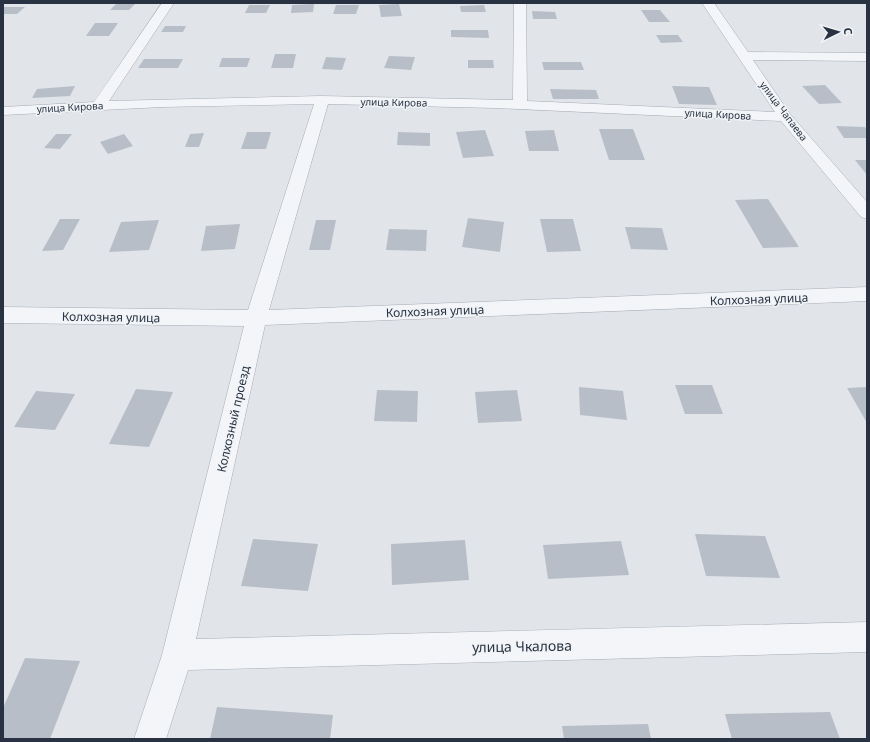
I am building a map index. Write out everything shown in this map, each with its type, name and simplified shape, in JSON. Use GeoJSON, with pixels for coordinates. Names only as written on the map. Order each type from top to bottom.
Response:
{"type":"FeatureCollection","features":[{"type":"Feature","properties":{"kind":"street"},"geometry":{"type":"LineString","coordinates":[[99,105],[168,3]]}},
{"type":"Feature","properties":{"kind":"street"},"geometry":{"type":"LineString","coordinates":[[520,3],[520,105]]}},
{"type":"Feature","properties":{"kind":"street","name":"улица Чапаева"},"geometry":{"type":"LineString","coordinates":[[708,3],[785,117],[867,213]]}},
{"type":"Feature","properties":{"kind":"street"},"geometry":{"type":"LineString","coordinates":[[744,56],[867,57]]}},
{"type":"Feature","properties":{"kind":"street","name":"улица Кирова"},"geometry":{"type":"LineString","coordinates":[[3,111],[99,105],[322,100],[520,105],[785,117]]}},
{"type":"Feature","properties":{"kind":"street","name":"Колхозный проезд"},"geometry":{"type":"LineString","coordinates":[[150,739],[178,655],[256,318],[322,100]]}},
{"type":"Feature","properties":{"kind":"street","name":"Колхозная улица"},"geometry":{"type":"LineString","coordinates":[[3,315],[256,318],[867,294]]}},
{"type":"Feature","properties":{"kind":"street","name":"улица Чкалова"},"geometry":{"type":"LineString","coordinates":[[178,655],[867,637]]}},
{"type":"Feature","properties":{"kind":"building"},"geometry":{"type":"Polygon","coordinates":[[[117,3],[136,3],[129,10],[110,10],[117,3]]]}},
{"type":"Feature","properties":{"kind":"building"},"geometry":{"type":"Polygon","coordinates":[[[314,4],[313,12],[291,13],[292,5],[314,4]]]}},
{"type":"Feature","properties":{"kind":"building"},"geometry":{"type":"Polygon","coordinates":[[[399,4],[402,16],[381,17],[379,5],[399,4]]]}},
{"type":"Feature","properties":{"kind":"building"},"geometry":{"type":"Polygon","coordinates":[[[249,5],[270,5],[266,13],[245,13],[249,5]]]}},
{"type":"Feature","properties":{"kind":"building"},"geometry":{"type":"Polygon","coordinates":[[[336,5],[359,5],[356,14],[333,14],[336,5]]]}},
{"type":"Feature","properties":{"kind":"building"},"geometry":{"type":"Polygon","coordinates":[[[484,5],[486,12],[461,12],[460,6],[484,5]]]}},
{"type":"Feature","properties":{"kind":"building"},"geometry":{"type":"Polygon","coordinates":[[[3,7],[25,7],[17,14],[3,14],[3,7]]]}},
{"type":"Feature","properties":{"kind":"building"},"geometry":{"type":"Polygon","coordinates":[[[641,10],[660,10],[670,22],[649,22],[641,10]]]}},
{"type":"Feature","properties":{"kind":"building"},"geometry":{"type":"Polygon","coordinates":[[[532,11],[555,12],[557,19],[533,19],[532,11]]]}},
{"type":"Feature","properties":{"kind":"building"},"geometry":{"type":"Polygon","coordinates":[[[95,23],[118,23],[109,36],[86,36],[95,23]]]}},
{"type":"Feature","properties":{"kind":"building"},"geometry":{"type":"Polygon","coordinates":[[[165,26],[186,26],[183,32],[161,32],[165,26]]]}},
{"type":"Feature","properties":{"kind":"building"},"geometry":{"type":"Polygon","coordinates":[[[451,30],[488,30],[489,38],[451,37],[451,30]]]}},
{"type":"Feature","properties":{"kind":"building"},"geometry":{"type":"Polygon","coordinates":[[[656,35],[678,35],[683,42],[661,43],[656,35]]]}},
{"type":"Feature","properties":{"kind":"building"},"geometry":{"type":"Polygon","coordinates":[[[275,54],[296,54],[293,68],[271,68],[275,54]]]}},
{"type":"Feature","properties":{"kind":"building"},"geometry":{"type":"Polygon","coordinates":[[[389,56],[415,57],[411,70],[384,68],[389,56]]]}},
{"type":"Feature","properties":{"kind":"building"},"geometry":{"type":"Polygon","coordinates":[[[326,57],[346,58],[342,70],[322,69],[326,57]]]}},
{"type":"Feature","properties":{"kind":"building"},"geometry":{"type":"Polygon","coordinates":[[[222,58],[250,58],[247,67],[219,67],[222,58]]]}},
{"type":"Feature","properties":{"kind":"building"},"geometry":{"type":"Polygon","coordinates":[[[144,59],[183,59],[178,68],[138,68],[144,59]]]}},
{"type":"Feature","properties":{"kind":"building"},"geometry":{"type":"Polygon","coordinates":[[[468,60],[493,60],[494,68],[468,68],[468,60]]]}},
{"type":"Feature","properties":{"kind":"building"},"geometry":{"type":"Polygon","coordinates":[[[542,62],[581,62],[584,70],[544,70],[542,62]]]}},
{"type":"Feature","properties":{"kind":"building"},"geometry":{"type":"Polygon","coordinates":[[[825,85],[842,103],[819,104],[802,86],[825,85]]]}},
{"type":"Feature","properties":{"kind":"building"},"geometry":{"type":"Polygon","coordinates":[[[75,86],[70,96],[32,98],[37,89],[75,86]]]}},
{"type":"Feature","properties":{"kind":"building"},"geometry":{"type":"Polygon","coordinates":[[[672,86],[709,87],[717,105],[679,104],[672,86]]]}},
{"type":"Feature","properties":{"kind":"building"},"geometry":{"type":"Polygon","coordinates":[[[550,89],[596,90],[599,99],[553,99],[550,89]]]}},
{"type":"Feature","properties":{"kind":"building"},"geometry":{"type":"Polygon","coordinates":[[[836,126],[865,127],[867,130],[867,138],[844,138],[836,126]]]}},
{"type":"Feature","properties":{"kind":"building"},"geometry":{"type":"Polygon","coordinates":[[[599,129],[633,129],[645,160],[609,160],[599,129]]]}},
{"type":"Feature","properties":{"kind":"building"},"geometry":{"type":"Polygon","coordinates":[[[485,130],[494,156],[463,158],[456,132],[485,130]]]}},
{"type":"Feature","properties":{"kind":"building"},"geometry":{"type":"Polygon","coordinates":[[[554,130],[559,151],[529,151],[525,131],[554,130]]]}},
{"type":"Feature","properties":{"kind":"building"},"geometry":{"type":"Polygon","coordinates":[[[247,132],[271,132],[266,149],[241,149],[247,132]]]}},
{"type":"Feature","properties":{"kind":"building"},"geometry":{"type":"Polygon","coordinates":[[[398,132],[430,133],[430,146],[397,145],[398,132]]]}},
{"type":"Feature","properties":{"kind":"building"},"geometry":{"type":"Polygon","coordinates":[[[204,133],[199,147],[185,147],[190,134],[204,133]]]}},
{"type":"Feature","properties":{"kind":"building"},"geometry":{"type":"Polygon","coordinates":[[[56,134],[72,134],[60,149],[44,148],[56,134]]]}},
{"type":"Feature","properties":{"kind":"building"},"geometry":{"type":"Polygon","coordinates":[[[124,134],[133,146],[108,154],[100,142],[124,134]]]}},
{"type":"Feature","properties":{"kind":"building"},"geometry":{"type":"Polygon","coordinates":[[[855,160],[867,160],[867,175],[855,160]]]}},
{"type":"Feature","properties":{"kind":"building"},"geometry":{"type":"Polygon","coordinates":[[[768,199],[799,247],[763,248],[735,200],[768,199]]]}},
{"type":"Feature","properties":{"kind":"building"},"geometry":{"type":"Polygon","coordinates":[[[468,218],[504,222],[500,252],[462,247],[468,218]]]}},
{"type":"Feature","properties":{"kind":"building"},"geometry":{"type":"Polygon","coordinates":[[[60,219],[80,219],[63,250],[42,251],[60,219]]]}},
{"type":"Feature","properties":{"kind":"building"},"geometry":{"type":"Polygon","coordinates":[[[540,219],[573,219],[581,251],[547,252],[540,219]]]}},
{"type":"Feature","properties":{"kind":"building"},"geometry":{"type":"Polygon","coordinates":[[[159,220],[149,250],[109,252],[121,222],[159,220]]]}},
{"type":"Feature","properties":{"kind":"building"},"geometry":{"type":"Polygon","coordinates":[[[316,220],[336,220],[330,250],[309,250],[316,220]]]}},
{"type":"Feature","properties":{"kind":"building"},"geometry":{"type":"Polygon","coordinates":[[[240,224],[235,249],[201,251],[206,226],[240,224]]]}},
{"type":"Feature","properties":{"kind":"building"},"geometry":{"type":"Polygon","coordinates":[[[625,227],[662,228],[668,250],[631,249],[625,227]]]}},
{"type":"Feature","properties":{"kind":"building"},"geometry":{"type":"Polygon","coordinates":[[[389,229],[427,230],[426,251],[386,250],[389,229]]]}},
{"type":"Feature","properties":{"kind":"building"},"geometry":{"type":"Polygon","coordinates":[[[675,385],[712,385],[723,414],[685,414],[675,385]]]}},
{"type":"Feature","properties":{"kind":"building"},"geometry":{"type":"Polygon","coordinates":[[[579,387],[623,391],[627,420],[580,415],[579,387]]]}},
{"type":"Feature","properties":{"kind":"building"},"geometry":{"type":"Polygon","coordinates":[[[867,387],[867,423],[847,388],[867,387]]]}},
{"type":"Feature","properties":{"kind":"building"},"geometry":{"type":"Polygon","coordinates":[[[136,389],[173,392],[149,447],[109,444],[136,389]]]}},
{"type":"Feature","properties":{"kind":"building"},"geometry":{"type":"Polygon","coordinates":[[[377,390],[418,391],[417,422],[374,421],[377,390]]]}},
{"type":"Feature","properties":{"kind":"building"},"geometry":{"type":"Polygon","coordinates":[[[517,390],[522,421],[478,423],[475,392],[517,390]]]}},
{"type":"Feature","properties":{"kind":"building"},"geometry":{"type":"Polygon","coordinates":[[[36,391],[75,394],[55,430],[14,427],[36,391]]]}},
{"type":"Feature","properties":{"kind":"building"},"geometry":{"type":"Polygon","coordinates":[[[695,534],[765,536],[780,578],[706,576],[695,534]]]}},
{"type":"Feature","properties":{"kind":"building"},"geometry":{"type":"Polygon","coordinates":[[[253,539],[318,544],[308,591],[241,586],[253,539]]]}},
{"type":"Feature","properties":{"kind":"building"},"geometry":{"type":"Polygon","coordinates":[[[465,540],[469,580],[392,585],[391,544],[465,540]]]}},
{"type":"Feature","properties":{"kind":"building"},"geometry":{"type":"Polygon","coordinates":[[[621,541],[629,575],[548,579],[543,545],[621,541]]]}},
{"type":"Feature","properties":{"kind":"building"},"geometry":{"type":"Polygon","coordinates":[[[25,658],[80,661],[50,739],[3,739],[3,708],[25,658]]]}},
{"type":"Feature","properties":{"kind":"building"},"geometry":{"type":"Polygon","coordinates":[[[217,707],[333,715],[330,739],[210,739],[217,707]]]}},
{"type":"Feature","properties":{"kind":"building"},"geometry":{"type":"Polygon","coordinates":[[[830,712],[840,739],[732,739],[725,714],[830,712]]]}},
{"type":"Feature","properties":{"kind":"building"},"geometry":{"type":"Polygon","coordinates":[[[648,724],[651,739],[564,739],[562,726],[648,724]]]}}]}
